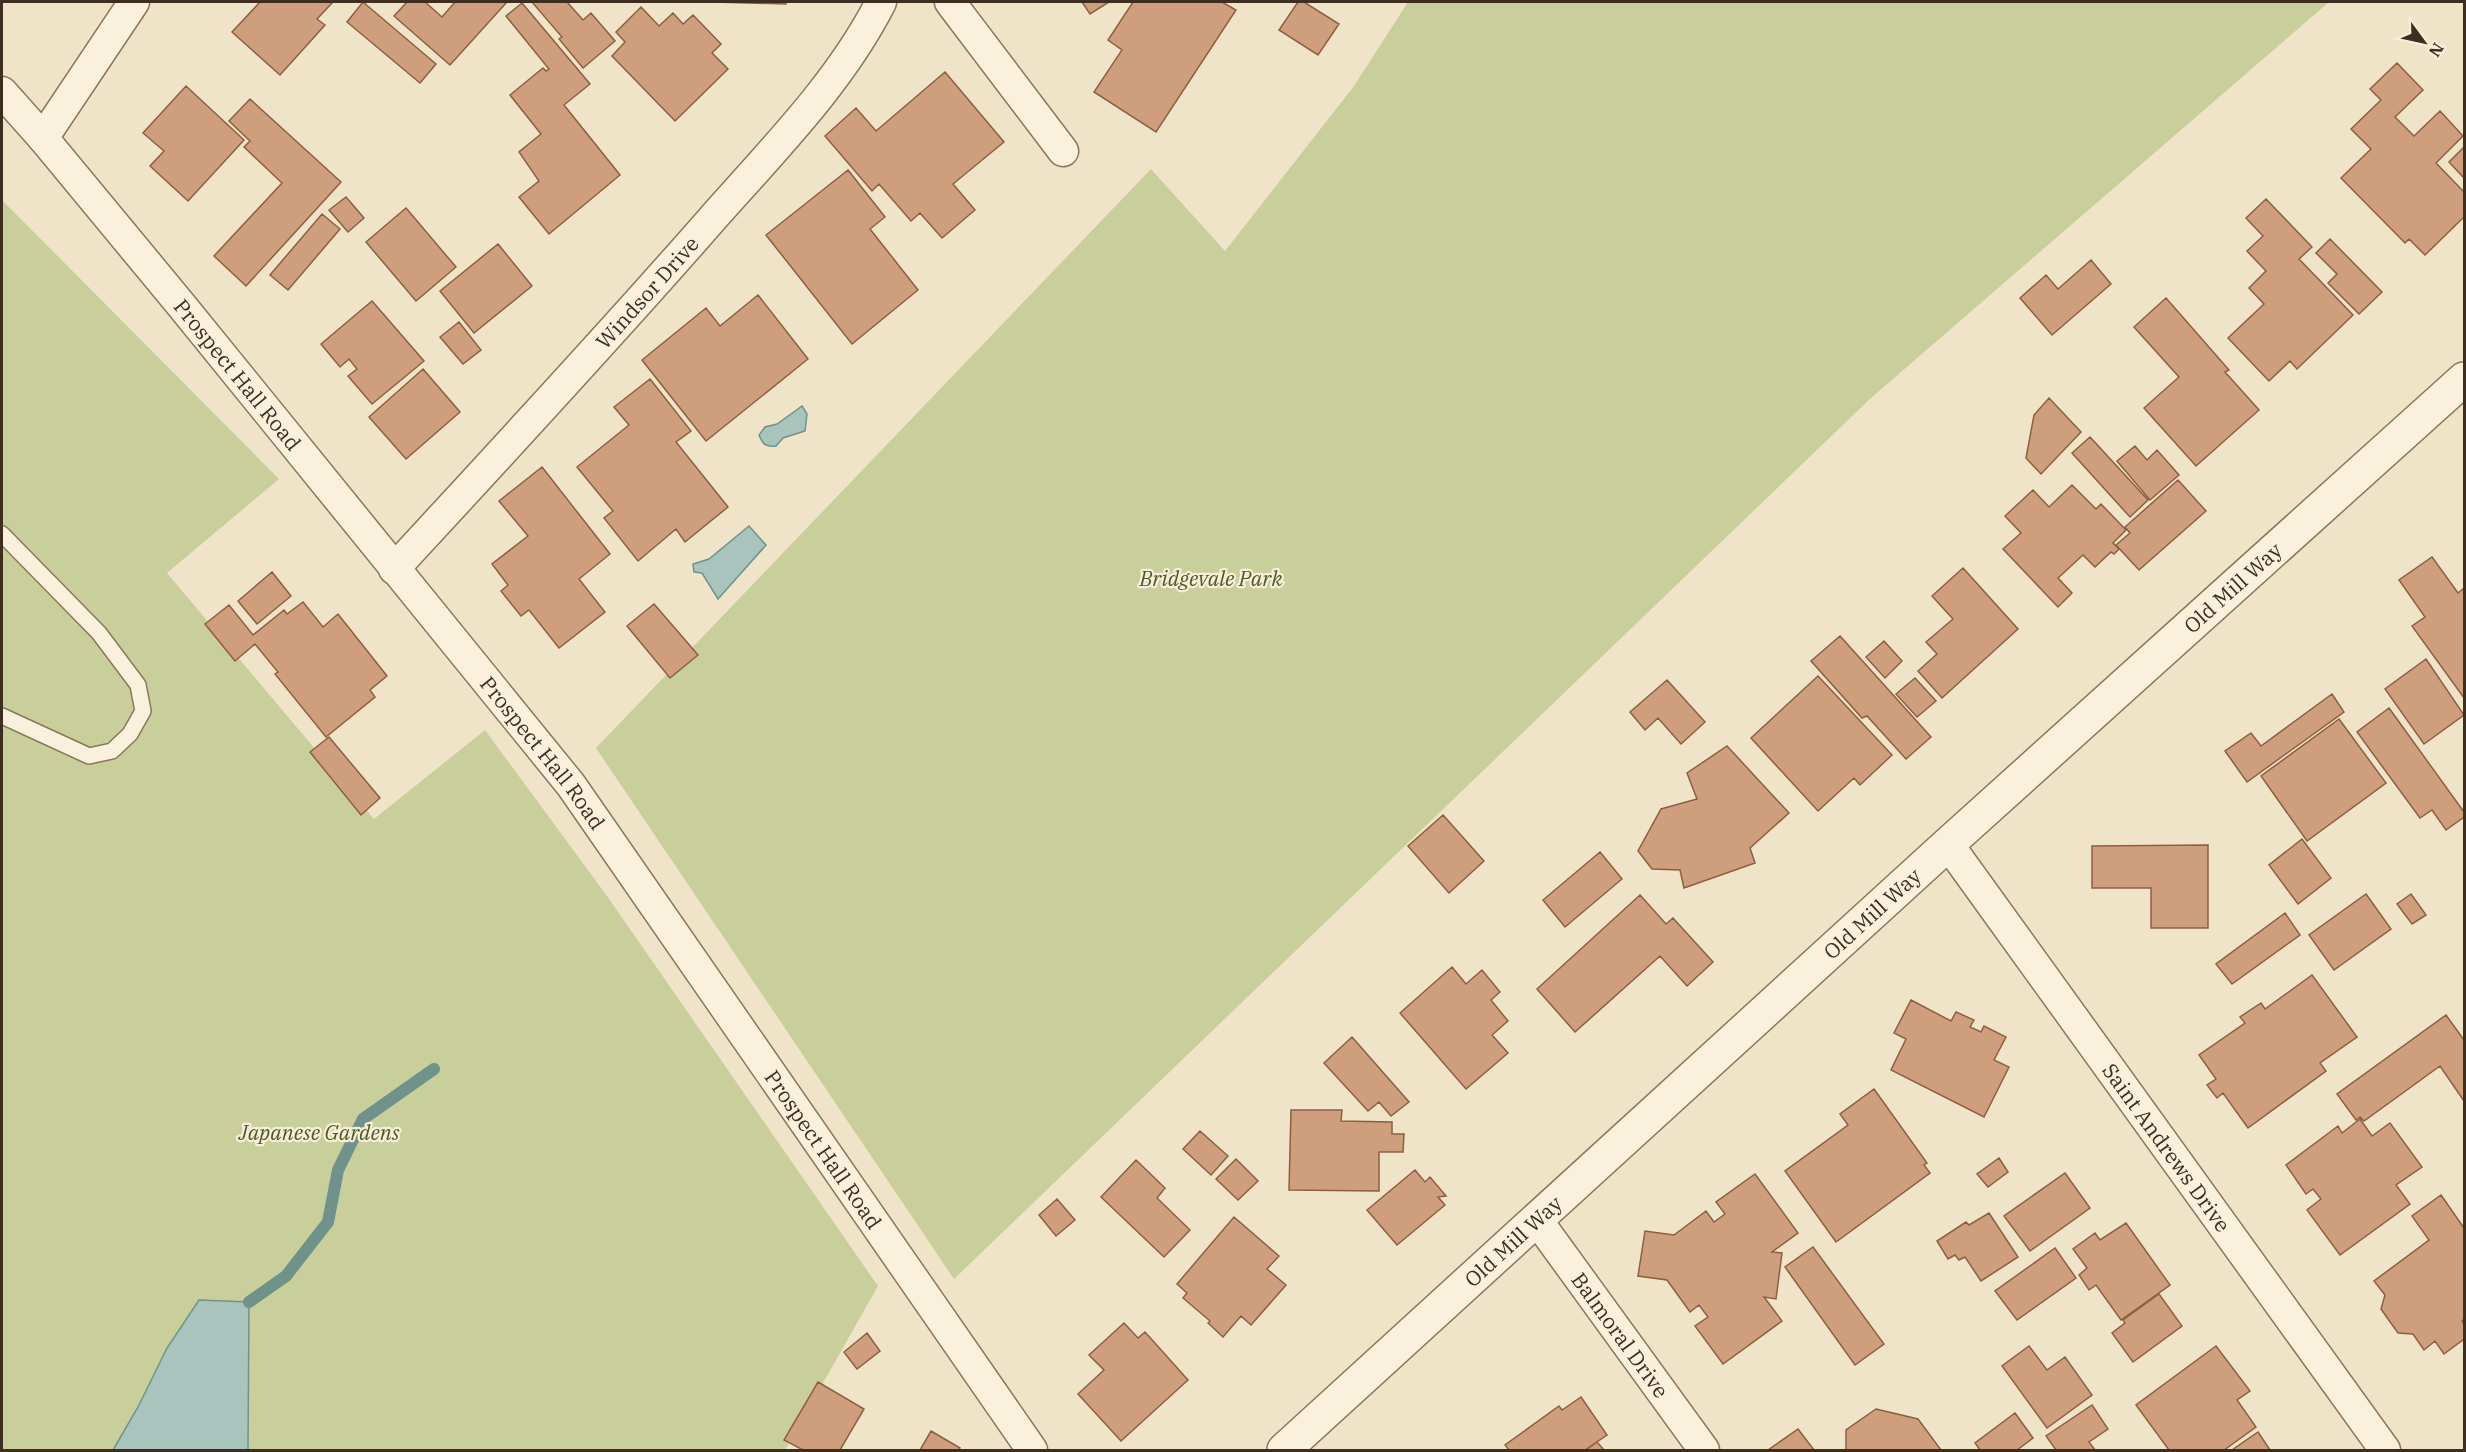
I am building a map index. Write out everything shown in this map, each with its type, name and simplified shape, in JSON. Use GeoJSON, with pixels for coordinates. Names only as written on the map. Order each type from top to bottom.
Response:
{"type":"FeatureCollection","features":[{"type":"Feature","properties":{"kind":"street"},"geometry":{"type":"LineString","coordinates":[[43,138],[134,2]]}},
{"type":"Feature","properties":{"kind":"street","name":"Windsor Drive"},"geometry":{"type":"LineString","coordinates":[[394,569],[594,353],[776,147],[864,37],[882,2]]}},
{"type":"Feature","properties":{"kind":"street"},"geometry":{"type":"LineString","coordinates":[[950,2],[1063,151]]}},
{"type":"Feature","properties":{"kind":"street","name":"Prospect Hall Road"},"geometry":{"type":"LineString","coordinates":[[2,92],[43,138],[571,785],[1032,1450]]}},
{"type":"Feature","properties":{"kind":"street","name":"Old Mill Way"},"geometry":{"type":"LineString","coordinates":[[1284,1450],[1948,844],[2464,379]]}},
{"type":"Feature","properties":{"kind":"street","name":"Saint Andrews Drive"},"geometry":{"type":"LineString","coordinates":[[1948,844],[2385,1450]]}},
{"type":"Feature","properties":{"kind":"street","name":"Balmoral Drive"},"geometry":{"type":"LineString","coordinates":[[1537,1220],[1704,1450]]}},
{"type":"Feature","properties":{"kind":"lane"},"geometry":{"type":"LineString","coordinates":[[2,534],[99,633],[138,685],[143,711],[130,734],[112,751],[89,756],[2,716]]}},
{"type":"Feature","properties":{"kind":"green space","name":"Bridgevale Park"},"geometry":{"type":"Polygon","coordinates":[[[1408,2],[2329,2],[1871,398],[954,1279],[596,748],[1151,169],[1225,251],[1354,86],[1408,2]]]}},
{"type":"Feature","properties":{"kind":"green space","name":"Japanese Gardens"},"geometry":{"type":"Polygon","coordinates":[[[2,200],[279,479],[167,573],[374,819],[485,730],[607,896],[878,1286],[785,1450],[2,1450],[2,200]]]}},
{"type":"Feature","properties":{"kind":"water"},"geometry":{"type":"Polygon","coordinates":[[[802,406],[807,414],[805,431],[783,438],[776,446],[767,446],[759,435],[765,427],[777,424],[802,406]]]}},
{"type":"Feature","properties":{"kind":"water"},"geometry":{"type":"Polygon","coordinates":[[[749,526],[766,545],[718,599],[702,573],[694,572],[693,564],[709,559],[749,526]]]}},
{"type":"Feature","properties":{"kind":"water"},"geometry":{"type":"Polygon","coordinates":[[[199,1300],[249,1302],[248,1450],[113,1450],[138,1407],[167,1348],[199,1300]]]}},
{"type":"Feature","properties":{"kind":"building"},"geometry":{"type":"Polygon","coordinates":[[[260,2],[333,2],[317,19],[325,25],[280,75],[232,32],[260,2]]]}},
{"type":"Feature","properties":{"kind":"building"},"geometry":{"type":"Polygon","coordinates":[[[363,2],[436,64],[420,83],[347,22],[363,2]]]}},
{"type":"Feature","properties":{"kind":"building"},"geometry":{"type":"Polygon","coordinates":[[[407,2],[425,2],[442,17],[455,2],[507,2],[450,65],[394,16],[407,2]]]}},
{"type":"Feature","properties":{"kind":"building"},"geometry":{"type":"Polygon","coordinates":[[[532,2],[567,2],[583,20],[591,13],[615,41],[583,68],[559,39],[562,37],[532,2]]]}},
{"type":"Feature","properties":{"kind":"building"},"geometry":{"type":"Polygon","coordinates":[[[715,2],[786,2],[786,4],[715,2]]]}},
{"type":"Feature","properties":{"kind":"building"},"geometry":{"type":"Polygon","coordinates":[[[1082,2],[1109,2],[1090,14],[1082,2]]]}},
{"type":"Feature","properties":{"kind":"building"},"geometry":{"type":"Polygon","coordinates":[[[1133,2],[1222,2],[1236,10],[1156,132],[1094,92],[1122,50],[1108,40],[1133,2]]]}},
{"type":"Feature","properties":{"kind":"building"},"geometry":{"type":"Polygon","coordinates":[[[1298,2],[1304,2],[1339,24],[1318,55],[1279,30],[1298,2]]]}},
{"type":"Feature","properties":{"kind":"building"},"geometry":{"type":"Polygon","coordinates":[[[522,3],[590,84],[564,105],[620,175],[549,234],[519,197],[539,181],[519,152],[541,134],[510,95],[543,68],[546,71],[549,69],[506,16],[522,3]]]}},
{"type":"Feature","properties":{"kind":"building"},"geometry":{"type":"Polygon","coordinates":[[[641,7],[659,26],[673,13],[683,24],[693,15],[721,44],[712,53],[728,69],[675,121],[612,56],[625,42],[616,32],[641,7]]]}},
{"type":"Feature","properties":{"kind":"building"},"geometry":{"type":"Polygon","coordinates":[[[2397,63],[2423,90],[2395,117],[2414,136],[2440,111],[2463,136],[2436,163],[2464,192],[2464,217],[2425,255],[2409,239],[2405,243],[2341,178],[2371,149],[2351,129],[2381,100],[2370,89],[2397,63]]]}},
{"type":"Feature","properties":{"kind":"building"},"geometry":{"type":"Polygon","coordinates":[[[945,72],[1004,142],[953,184],[975,210],[942,238],[920,213],[911,221],[879,184],[872,191],[825,136],[856,108],[876,131],[945,72]]]}},
{"type":"Feature","properties":{"kind":"building"},"geometry":{"type":"Polygon","coordinates":[[[186,86],[244,140],[188,201],[150,166],[164,151],[143,133],[186,86]]]}},
{"type":"Feature","properties":{"kind":"building"},"geometry":{"type":"Polygon","coordinates":[[[250,99],[341,182],[246,286],[214,256],[282,183],[244,147],[250,141],[229,121],[250,99]]]}},
{"type":"Feature","properties":{"kind":"building"},"geometry":{"type":"Polygon","coordinates":[[[2464,147],[2464,178],[2449,162],[2464,147]]]}},
{"type":"Feature","properties":{"kind":"building"},"geometry":{"type":"Polygon","coordinates":[[[848,170],[885,217],[870,229],[918,290],[852,344],[766,235],[848,170]]]}},
{"type":"Feature","properties":{"kind":"building"},"geometry":{"type":"Polygon","coordinates":[[[346,197],[364,218],[348,232],[329,210],[346,197]]]}},
{"type":"Feature","properties":{"kind":"building"},"geometry":{"type":"Polygon","coordinates":[[[2266,199],[2312,247],[2299,259],[2353,315],[2297,369],[2290,361],[2269,381],[2228,338],[2264,304],[2249,288],[2266,271],[2247,251],[2263,236],[2246,218],[2266,199]]]}},
{"type":"Feature","properties":{"kind":"building"},"geometry":{"type":"Polygon","coordinates":[[[406,208],[456,267],[416,301],[366,242],[406,208]]]}},
{"type":"Feature","properties":{"kind":"building"},"geometry":{"type":"Polygon","coordinates":[[[322,214],[340,229],[288,290],[270,275],[322,214]]]}},
{"type":"Feature","properties":{"kind":"building"},"geometry":{"type":"Polygon","coordinates":[[[2330,239],[2382,292],[2359,314],[2328,283],[2337,274],[2316,253],[2330,239]]]}},
{"type":"Feature","properties":{"kind":"building"},"geometry":{"type":"Polygon","coordinates":[[[498,244],[532,286],[474,333],[440,291],[498,244]]]}},
{"type":"Feature","properties":{"kind":"building"},"geometry":{"type":"Polygon","coordinates":[[[2091,260],[2111,284],[2052,335],[2020,298],[2046,275],[2058,289],[2091,260]]]}},
{"type":"Feature","properties":{"kind":"building"},"geometry":{"type":"Polygon","coordinates":[[[758,295],[808,359],[706,441],[642,360],[706,308],[720,326],[758,295]]]}},
{"type":"Feature","properties":{"kind":"building"},"geometry":{"type":"Polygon","coordinates":[[[2166,298],[2229,370],[2225,372],[2259,410],[2196,466],[2144,408],[2179,377],[2134,327],[2166,298]]]}},
{"type":"Feature","properties":{"kind":"building"},"geometry":{"type":"Polygon","coordinates":[[[372,301],[424,361],[372,404],[348,376],[357,369],[349,359],[340,367],[321,344],[372,301]]]}},
{"type":"Feature","properties":{"kind":"building"},"geometry":{"type":"Polygon","coordinates":[[[459,322],[481,350],[463,364],[440,337],[459,322]]]}},
{"type":"Feature","properties":{"kind":"building"},"geometry":{"type":"Polygon","coordinates":[[[423,369],[460,412],[406,459],[369,417],[423,369]]]}},
{"type":"Feature","properties":{"kind":"building"},"geometry":{"type":"Polygon","coordinates":[[[650,379],[691,431],[676,442],[728,507],[685,542],[676,529],[638,561],[604,518],[613,511],[577,467],[629,425],[614,407],[650,379]]]}},
{"type":"Feature","properties":{"kind":"building"},"geometry":{"type":"Polygon","coordinates":[[[2049,398],[2081,432],[2041,474],[2026,458],[2034,415],[2049,398]]]}},
{"type":"Feature","properties":{"kind":"building"},"geometry":{"type":"Polygon","coordinates":[[[2090,437],[2148,500],[2130,517],[2072,453],[2090,437]]]}},
{"type":"Feature","properties":{"kind":"building"},"geometry":{"type":"Polygon","coordinates":[[[2135,446],[2147,460],[2157,450],[2179,475],[2150,500],[2117,461],[2135,446]]]}},
{"type":"Feature","properties":{"kind":"building"},"geometry":{"type":"Polygon","coordinates":[[[542,467],[610,554],[579,579],[605,612],[559,648],[529,610],[521,616],[501,591],[508,585],[492,564],[528,536],[499,501],[542,467]]]}},
{"type":"Feature","properties":{"kind":"building"},"geometry":{"type":"Polygon","coordinates":[[[2178,480],[2206,511],[2139,570],[2116,545],[2130,533],[2125,527],[2178,480]]]}},
{"type":"Feature","properties":{"kind":"building"},"geometry":{"type":"Polygon","coordinates":[[[2072,485],[2096,509],[2101,504],[2126,530],[2113,543],[2119,549],[2114,554],[2111,552],[2095,567],[2083,555],[2058,578],[2072,593],[2058,607],[2003,549],[2021,533],[2005,516],[2033,490],[2049,507],[2072,485]]]}},
{"type":"Feature","properties":{"kind":"building"},"geometry":{"type":"Polygon","coordinates":[[[2432,557],[2458,593],[2464,588],[2464,698],[2412,626],[2425,617],[2399,580],[2432,557]]]}},
{"type":"Feature","properties":{"kind":"building"},"geometry":{"type":"Polygon","coordinates":[[[1963,568],[2018,629],[1942,698],[1918,671],[1937,654],[1926,642],[1953,619],[1932,596],[1963,568]]]}},
{"type":"Feature","properties":{"kind":"building"},"geometry":{"type":"Polygon","coordinates":[[[272,572],[291,596],[257,624],[238,601],[272,572]]]}},
{"type":"Feature","properties":{"kind":"building"},"geometry":{"type":"Polygon","coordinates":[[[303,602],[323,627],[338,614],[387,676],[370,690],[375,697],[326,737],[275,674],[278,672],[255,644],[235,661],[205,624],[229,605],[253,635],[284,610],[287,614],[303,602]]]}},
{"type":"Feature","properties":{"kind":"building"},"geometry":{"type":"Polygon","coordinates":[[[654,604],[698,655],[670,678],[627,626],[654,604]]]}},
{"type":"Feature","properties":{"kind":"building"},"geometry":{"type":"Polygon","coordinates":[[[1840,636],[1931,737],[1906,759],[1867,716],[1862,718],[1811,661],[1840,636]]]}},
{"type":"Feature","properties":{"kind":"building"},"geometry":{"type":"Polygon","coordinates":[[[1884,641],[1902,661],[1885,678],[1866,657],[1884,641]]]}},
{"type":"Feature","properties":{"kind":"building"},"geometry":{"type":"Polygon","coordinates":[[[2426,659],[2464,715],[2424,744],[2385,689],[2426,659]]]}},
{"type":"Feature","properties":{"kind":"building"},"geometry":{"type":"Polygon","coordinates":[[[1818,676],[1892,755],[1860,785],[1854,778],[1818,811],[1751,738],[1818,676]]]}},
{"type":"Feature","properties":{"kind":"building"},"geometry":{"type":"Polygon","coordinates":[[[1915,678],[1936,701],[1917,717],[1896,694],[1915,678]]]}},
{"type":"Feature","properties":{"kind":"building"},"geometry":{"type":"Polygon","coordinates":[[[1667,680],[1705,722],[1681,744],[1658,718],[1645,730],[1630,712],[1667,680]]]}},
{"type":"Feature","properties":{"kind":"building"},"geometry":{"type":"Polygon","coordinates":[[[2332,694],[2344,712],[2247,782],[2225,751],[2251,733],[2261,746],[2332,694]]]}},
{"type":"Feature","properties":{"kind":"building"},"geometry":{"type":"Polygon","coordinates":[[[2389,708],[2464,812],[2464,817],[2446,830],[2432,810],[2420,818],[2357,732],[2389,708]]]}},
{"type":"Feature","properties":{"kind":"building"},"geometry":{"type":"Polygon","coordinates":[[[2339,719],[2386,783],[2307,841],[2261,776],[2339,719]]]}},
{"type":"Feature","properties":{"kind":"building"},"geometry":{"type":"Polygon","coordinates":[[[329,737],[380,798],[361,815],[310,752],[329,737]]]}},
{"type":"Feature","properties":{"kind":"building"},"geometry":{"type":"Polygon","coordinates":[[[1727,746],[1789,813],[1750,848],[1755,863],[1684,888],[1680,870],[1652,869],[1638,851],[1661,809],[1697,799],[1687,773],[1727,746]]]}},
{"type":"Feature","properties":{"kind":"building"},"geometry":{"type":"Polygon","coordinates":[[[1443,815],[1484,861],[1449,893],[1408,846],[1443,815]]]}},
{"type":"Feature","properties":{"kind":"building"},"geometry":{"type":"Polygon","coordinates":[[[2302,839],[2331,878],[2298,904],[2269,865],[2302,839]]]}},
{"type":"Feature","properties":{"kind":"building"},"geometry":{"type":"Polygon","coordinates":[[[2208,845],[2208,928],[2151,928],[2151,888],[2092,888],[2092,846],[2208,845]]]}},
{"type":"Feature","properties":{"kind":"building"},"geometry":{"type":"Polygon","coordinates":[[[1600,852],[1622,879],[1565,927],[1543,900],[1600,852]]]}},
{"type":"Feature","properties":{"kind":"building"},"geometry":{"type":"Polygon","coordinates":[[[2366,894],[2391,929],[2334,970],[2309,935],[2366,894]]]}},
{"type":"Feature","properties":{"kind":"building"},"geometry":{"type":"Polygon","coordinates":[[[2411,894],[2426,915],[2412,924],[2397,904],[2411,894]]]}},
{"type":"Feature","properties":{"kind":"building"},"geometry":{"type":"Polygon","coordinates":[[[1640,895],[1666,924],[1673,918],[1713,962],[1687,986],[1660,956],[1575,1032],[1537,989],[1640,895]]]}},
{"type":"Feature","properties":{"kind":"building"},"geometry":{"type":"Polygon","coordinates":[[[2285,913],[2300,935],[2232,984],[2216,964],[2285,913]]]}},
{"type":"Feature","properties":{"kind":"building"},"geometry":{"type":"Polygon","coordinates":[[[1452,967],[1466,984],[1482,970],[1500,992],[1491,1000],[1508,1021],[1492,1035],[1508,1053],[1466,1089],[1400,1013],[1452,967]]]}},
{"type":"Feature","properties":{"kind":"building"},"geometry":{"type":"Polygon","coordinates":[[[2312,975],[2357,1037],[2320,1063],[2326,1071],[2248,1128],[2223,1093],[2217,1098],[2207,1085],[2216,1079],[2199,1055],[2245,1023],[2240,1017],[2261,1003],[2265,1009],[2312,975]]]}},
{"type":"Feature","properties":{"kind":"building"},"geometry":{"type":"Polygon","coordinates":[[[1911,1000],[1951,1021],[1956,1012],[1974,1020],[1970,1027],[1981,1032],[1984,1026],[2006,1037],[1994,1060],[2009,1067],[1984,1117],[1891,1070],[1906,1039],[1894,1033],[1911,1000]]]}},
{"type":"Feature","properties":{"kind":"building"},"geometry":{"type":"Polygon","coordinates":[[[2446,1015],[2464,1040],[2464,1101],[2440,1066],[2364,1121],[2360,1117],[2356,1120],[2337,1094],[2446,1015]]]}},
{"type":"Feature","properties":{"kind":"building"},"geometry":{"type":"Polygon","coordinates":[[[1352,1037],[1409,1102],[1391,1116],[1379,1102],[1368,1111],[1324,1063],[1352,1037]]]}},
{"type":"Feature","properties":{"kind":"building"},"geometry":{"type":"Polygon","coordinates":[[[1874,1089],[1927,1163],[1924,1165],[1930,1173],[1836,1242],[1785,1171],[1848,1125],[1840,1114],[1874,1089]]]}},
{"type":"Feature","properties":{"kind":"building"},"geometry":{"type":"Polygon","coordinates":[[[1291,1110],[1342,1110],[1341,1121],[1392,1122],[1392,1134],[1404,1134],[1403,1152],[1379,1152],[1379,1191],[1289,1190],[1291,1110]]]}},
{"type":"Feature","properties":{"kind":"building"},"geometry":{"type":"Polygon","coordinates":[[[2360,1119],[2372,1136],[2390,1123],[2422,1167],[2396,1185],[2410,1204],[2340,1255],[2307,1210],[2321,1199],[2313,1189],[2306,1194],[2286,1165],[2338,1126],[2342,1133],[2360,1119]]]}},
{"type":"Feature","properties":{"kind":"building"},"geometry":{"type":"Polygon","coordinates":[[[1200,1131],[1228,1156],[1211,1175],[1183,1149],[1200,1131]]]}},
{"type":"Feature","properties":{"kind":"building"},"geometry":{"type":"Polygon","coordinates":[[[1999,1158],[2008,1172],[1988,1187],[1977,1174],[1999,1158]]]}},
{"type":"Feature","properties":{"kind":"building"},"geometry":{"type":"Polygon","coordinates":[[[1236,1159],[1258,1181],[1238,1200],[1216,1179],[1236,1159]]]}},
{"type":"Feature","properties":{"kind":"building"},"geometry":{"type":"Polygon","coordinates":[[[1136,1160],[1165,1188],[1157,1198],[1190,1230],[1164,1257],[1101,1197],[1136,1160]]]}},
{"type":"Feature","properties":{"kind":"building"},"geometry":{"type":"Polygon","coordinates":[[[1415,1170],[1425,1182],[1430,1177],[1446,1196],[1438,1197],[1445,1205],[1397,1245],[1367,1210],[1415,1170]]]}},
{"type":"Feature","properties":{"kind":"building"},"geometry":{"type":"Polygon","coordinates":[[[2065,1173],[2090,1208],[2030,1251],[2004,1216],[2065,1173]]]}},
{"type":"Feature","properties":{"kind":"building"},"geometry":{"type":"Polygon","coordinates":[[[1755,1174],[1798,1233],[1772,1252],[1782,1253],[1776,1299],[1764,1297],[1782,1321],[1723,1364],[1695,1326],[1708,1317],[1699,1305],[1690,1312],[1667,1280],[1638,1276],[1645,1231],[1674,1235],[1706,1211],[1714,1222],[1725,1214],[1716,1202],[1755,1174]]]}},
{"type":"Feature","properties":{"kind":"building"},"geometry":{"type":"Polygon","coordinates":[[[2441,1195],[2464,1228],[2464,1319],[2462,1321],[2464,1339],[2444,1354],[2435,1341],[2424,1350],[2413,1334],[2398,1333],[2381,1309],[2385,1295],[2374,1281],[2429,1240],[2412,1216],[2441,1195]]]}},
{"type":"Feature","properties":{"kind":"building"},"geometry":{"type":"Polygon","coordinates":[[[1057,1199],[1075,1220],[1056,1236],[1039,1215],[1057,1199]]]}},
{"type":"Feature","properties":{"kind":"building"},"geometry":{"type":"Polygon","coordinates":[[[1989,1213],[2018,1257],[1981,1281],[1965,1257],[1959,1260],[1955,1255],[1948,1259],[1937,1241],[1966,1222],[1969,1225],[1989,1213]]]}},
{"type":"Feature","properties":{"kind":"building"},"geometry":{"type":"Polygon","coordinates":[[[1234,1217],[1279,1256],[1267,1269],[1286,1285],[1251,1325],[1241,1316],[1223,1337],[1208,1323],[1210,1321],[1183,1298],[1187,1293],[1177,1284],[1234,1217]]]}},
{"type":"Feature","properties":{"kind":"building"},"geometry":{"type":"Polygon","coordinates":[[[2126,1223],[2170,1285],[2121,1320],[2096,1285],[2089,1290],[2079,1275],[2087,1268],[2073,1249],[2095,1233],[2100,1240],[2126,1223]]]}},
{"type":"Feature","properties":{"kind":"building"},"geometry":{"type":"Polygon","coordinates":[[[1813,1247],[1884,1344],[1855,1365],[1785,1267],[1813,1247]]]}},
{"type":"Feature","properties":{"kind":"building"},"geometry":{"type":"Polygon","coordinates":[[[2055,1248],[2076,1278],[2017,1320],[1995,1291],[2055,1248]]]}},
{"type":"Feature","properties":{"kind":"building"},"geometry":{"type":"Polygon","coordinates":[[[2159,1294],[2182,1326],[2133,1362],[2112,1333],[2125,1323],[2123,1320],[2159,1294]]]}},
{"type":"Feature","properties":{"kind":"building"},"geometry":{"type":"Polygon","coordinates":[[[1124,1323],[1138,1338],[1145,1332],[1188,1380],[1121,1441],[1078,1394],[1104,1370],[1089,1355],[1124,1323]]]}},
{"type":"Feature","properties":{"kind":"building"},"geometry":{"type":"Polygon","coordinates":[[[867,1333],[880,1351],[857,1369],[844,1352],[867,1333]]]}},
{"type":"Feature","properties":{"kind":"building"},"geometry":{"type":"Polygon","coordinates":[[[2029,1346],[2047,1370],[2065,1357],[2092,1395],[2047,1428],[2002,1366],[2029,1346]]]}},
{"type":"Feature","properties":{"kind":"building"},"geometry":{"type":"Polygon","coordinates":[[[2216,1346],[2250,1391],[2237,1400],[2256,1427],[2224,1450],[2169,1450],[2136,1405],[2216,1346]]]}},
{"type":"Feature","properties":{"kind":"building"},"geometry":{"type":"Polygon","coordinates":[[[818,1382],[864,1409],[840,1450],[803,1450],[784,1440],[818,1382]]]}},
{"type":"Feature","properties":{"kind":"building"},"geometry":{"type":"Polygon","coordinates":[[[1581,1397],[1607,1435],[1585,1450],[1509,1450],[1505,1445],[1559,1406],[1562,1410],[1581,1397]]]}},
{"type":"Feature","properties":{"kind":"building"},"geometry":{"type":"Polygon","coordinates":[[[2092,1405],[2108,1429],[2089,1442],[2095,1450],[2056,1450],[2046,1436],[2092,1405]]]}},
{"type":"Feature","properties":{"kind":"building"},"geometry":{"type":"Polygon","coordinates":[[[1876,1409],[1918,1419],[1941,1450],[1846,1450],[1846,1430],[1876,1409]]]}},
{"type":"Feature","properties":{"kind":"building"},"geometry":{"type":"Polygon","coordinates":[[[2015,1413],[2033,1438],[2017,1450],[1980,1450],[1975,1443],[2015,1413]]]}},
{"type":"Feature","properties":{"kind":"building"},"geometry":{"type":"Polygon","coordinates":[[[1798,1429],[1814,1450],[1768,1450],[1798,1429]]]}},
{"type":"Feature","properties":{"kind":"building"},"geometry":{"type":"Polygon","coordinates":[[[931,1431],[960,1448],[958,1450],[920,1450],[931,1431]]]}},
{"type":"Feature","properties":{"kind":"building"},"geometry":{"type":"Polygon","coordinates":[[[2258,1432],[2270,1450],[2232,1450],[2258,1432]]]}},
{"type":"Feature","properties":{"kind":"building"},"geometry":{"type":"Polygon","coordinates":[[[1597,1442],[1604,1450],[1586,1450],[1597,1442]]]}},
{"type":"Feature","properties":{"kind":"waterway"},"geometry":{"type":"LineString","coordinates":[[249,1302],[286,1276],[328,1222],[338,1170],[363,1119],[434,1069]]}}]}
